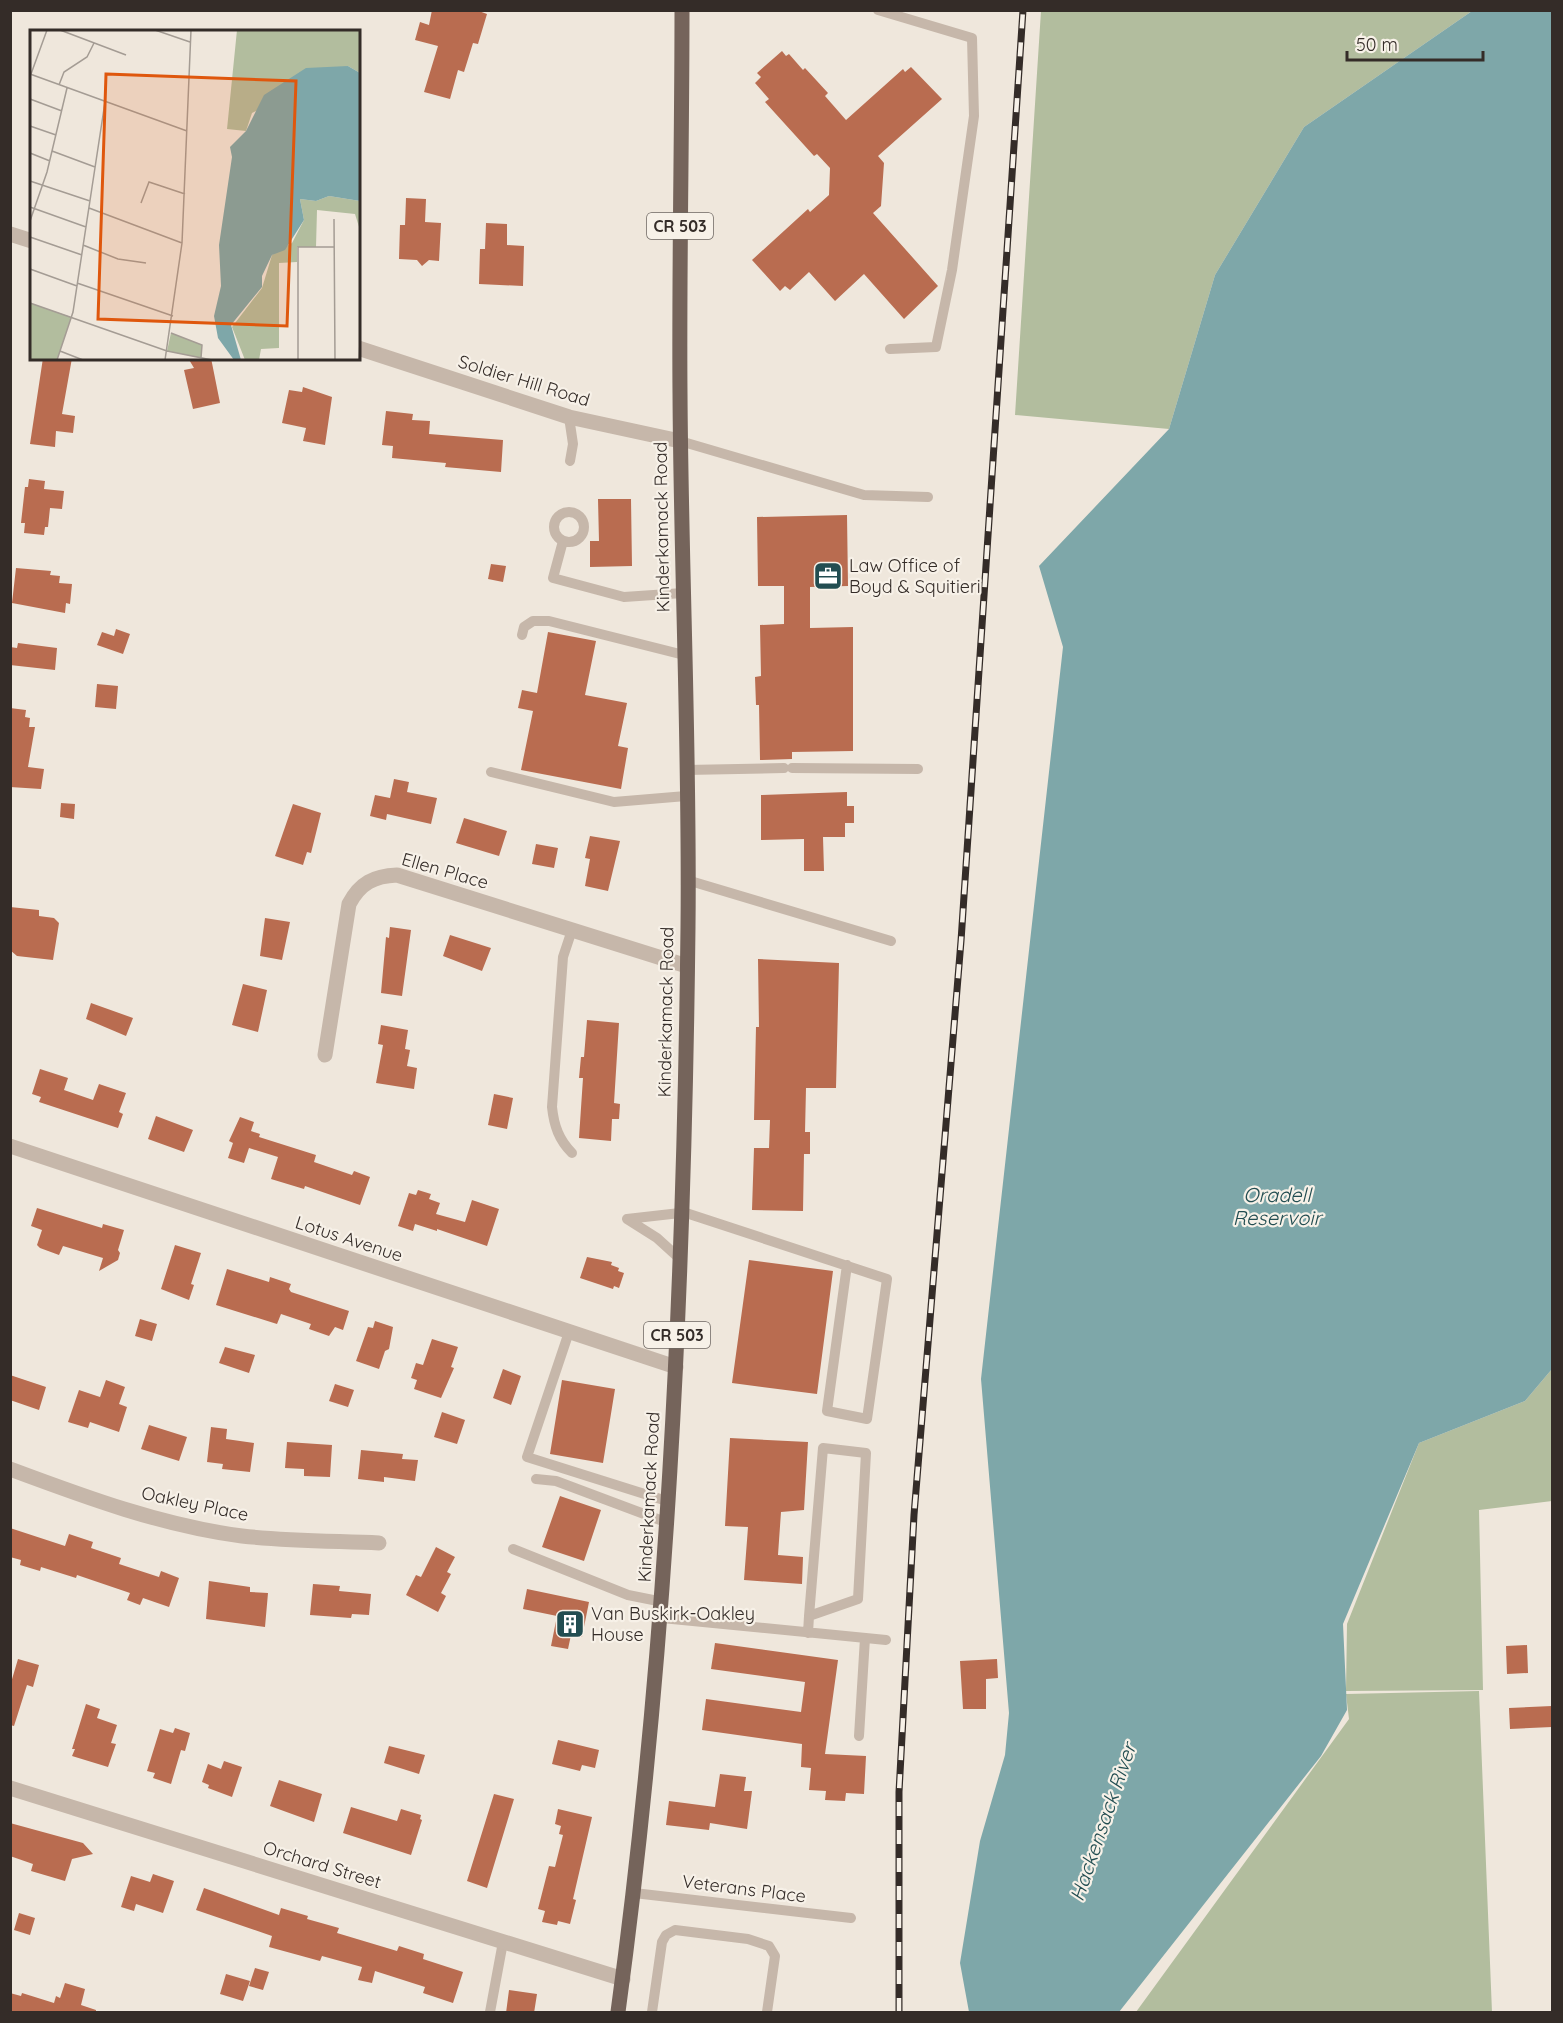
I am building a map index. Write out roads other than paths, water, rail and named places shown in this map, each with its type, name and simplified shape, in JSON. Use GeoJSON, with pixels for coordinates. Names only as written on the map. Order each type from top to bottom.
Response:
{"type":"FeatureCollection","features":[{"type":"Feature","properties":{"kind":"main road","name":"Kinderkamack Road"},"geometry":{"type":"LineString","coordinates":[[618,2013],[634,1893],[662,1618],[676,1367],[687,966],[680,441],[682,10]]}},
{"type":"Feature","properties":{"kind":"street"},"geometry":{"type":"LineString","coordinates":[[10,234],[30,240]]}},
{"type":"Feature","properties":{"kind":"street","name":"Soldier Hill Road"},"geometry":{"type":"LineString","coordinates":[[360,349],[569,417],[680,441]]}},
{"type":"Feature","properties":{"kind":"street","name":"Ellen Place"},"geometry":{"type":"LineString","coordinates":[[325,1055],[350,904],[356,892],[367,882],[381,876],[397,875],[687,966]]}},
{"type":"Feature","properties":{"kind":"street","name":"Lotus Avenue"},"geometry":{"type":"LineString","coordinates":[[10,1146],[676,1367]]}},
{"type":"Feature","properties":{"kind":"street","name":"Oakley Place"},"geometry":{"type":"LineString","coordinates":[[10,1469],[152,1517],[207,1530],[243,1536],[379,1542]]}},
{"type":"Feature","properties":{"kind":"street","name":"Orchard Street"},"geometry":{"type":"LineString","coordinates":[[10,1788],[623,1979]]}},
{"type":"Feature","properties":{"kind":"lane"},"geometry":{"type":"LineString","coordinates":[[878,10],[972,38],[974,116],[952,270],[936,347],[890,349]]}},
{"type":"Feature","properties":{"kind":"lane"},"geometry":{"type":"LineString","coordinates":[[569,417],[573,444],[570,461]]}},
{"type":"Feature","properties":{"kind":"lane"},"geometry":{"type":"LineString","coordinates":[[680,441],[864,495],[928,497]]}},
{"type":"Feature","properties":{"kind":"lane"},"geometry":{"type":"LineString","coordinates":[[563,541],[553,578],[624,597],[683,593]]}},
{"type":"Feature","properties":{"kind":"lane"},"geometry":{"type":"LineString","coordinates":[[522,635],[524,627],[530,622],[549,621],[684,655]]}},
{"type":"Feature","properties":{"kind":"lane"},"geometry":{"type":"LineString","coordinates":[[686,770],[918,769]]}},
{"type":"Feature","properties":{"kind":"lane"},"geometry":{"type":"LineString","coordinates":[[491,772],[614,802],[686,796]]}},
{"type":"Feature","properties":{"kind":"lane"},"geometry":{"type":"LineString","coordinates":[[687,880],[891,941]]}},
{"type":"Feature","properties":{"kind":"lane"},"geometry":{"type":"LineString","coordinates":[[572,930],[563,957],[552,1107],[553,1121],[561,1140],[572,1153]]}},
{"type":"Feature","properties":{"kind":"lane"},"geometry":{"type":"LineString","coordinates":[[679,1258],[657,1238],[627,1219],[680,1212],[847,1265],[887,1279],[867,1419],[827,1411],[847,1265]]}},
{"type":"Feature","properties":{"kind":"lane"},"geometry":{"type":"LineString","coordinates":[[568,1332],[526,1457],[670,1502]]}},
{"type":"Feature","properties":{"kind":"lane"},"geometry":{"type":"LineString","coordinates":[[808,1633],[809,1616],[823,1448],[866,1453],[858,1599],[809,1616]]}},
{"type":"Feature","properties":{"kind":"lane"},"geometry":{"type":"LineString","coordinates":[[536,1479],[556,1481],[668,1523]]}},
{"type":"Feature","properties":{"kind":"lane"},"geometry":{"type":"LineString","coordinates":[[513,1549],[628,1595],[663,1602]]}},
{"type":"Feature","properties":{"kind":"lane"},"geometry":{"type":"LineString","coordinates":[[662,1618],[886,1640]]}},
{"type":"Feature","properties":{"kind":"lane"},"geometry":{"type":"LineString","coordinates":[[859,1736],[865,1638]]}},
{"type":"Feature","properties":{"kind":"lane","name":"Veterans Place"},"geometry":{"type":"LineString","coordinates":[[634,1893],[851,1918]]}},
{"type":"Feature","properties":{"kind":"lane"},"geometry":{"type":"LineString","coordinates":[[652,2013],[662,1942],[666,1935],[675,1930],[748,1939],[769,1946],[775,1956],[767,2013]]}},
{"type":"Feature","properties":{"kind":"lane"},"geometry":{"type":"LineString","coordinates":[[490,2013],[503,1942]]}},
{"type":"Feature","properties":{"kind":"water","name":"Oradell Reservoir"},"geometry":{"type":"Polygon","coordinates":[[[1472,11],[1552,11],[1552,1369],[1525,1401],[1419,1443],[1343,1624],[1347,1710],[1321,1756],[1119,2012],[969,2012],[960,1963],[980,1841],[1005,1755],[1009,1713],[981,1379],[1063,647],[1039,566],[1169,429],[1215,275],[1304,127],[1472,11]]]}},
{"type":"Feature","properties":{"kind":"railway"},"geometry":{"type":"LineString","coordinates":[[899,2012],[899,1792],[914,1515],[961,941],[1023,10]]}},
{"type":"Feature","properties":{"kind":"place","name":"Law Office of Boyd & Squitieri"},"geometry":{"type":"Point","coordinates":[828,576]}},
{"type":"Feature","properties":{"kind":"place","name":"Van Buskirk-Oakley House"},"geometry":{"type":"Point","coordinates":[570,1624]}},
{"type":"Feature","properties":{"kind":"water label","name":"Hackensack River"},"geometry":{"type":"Point","coordinates":[1103,1822]}}]}
